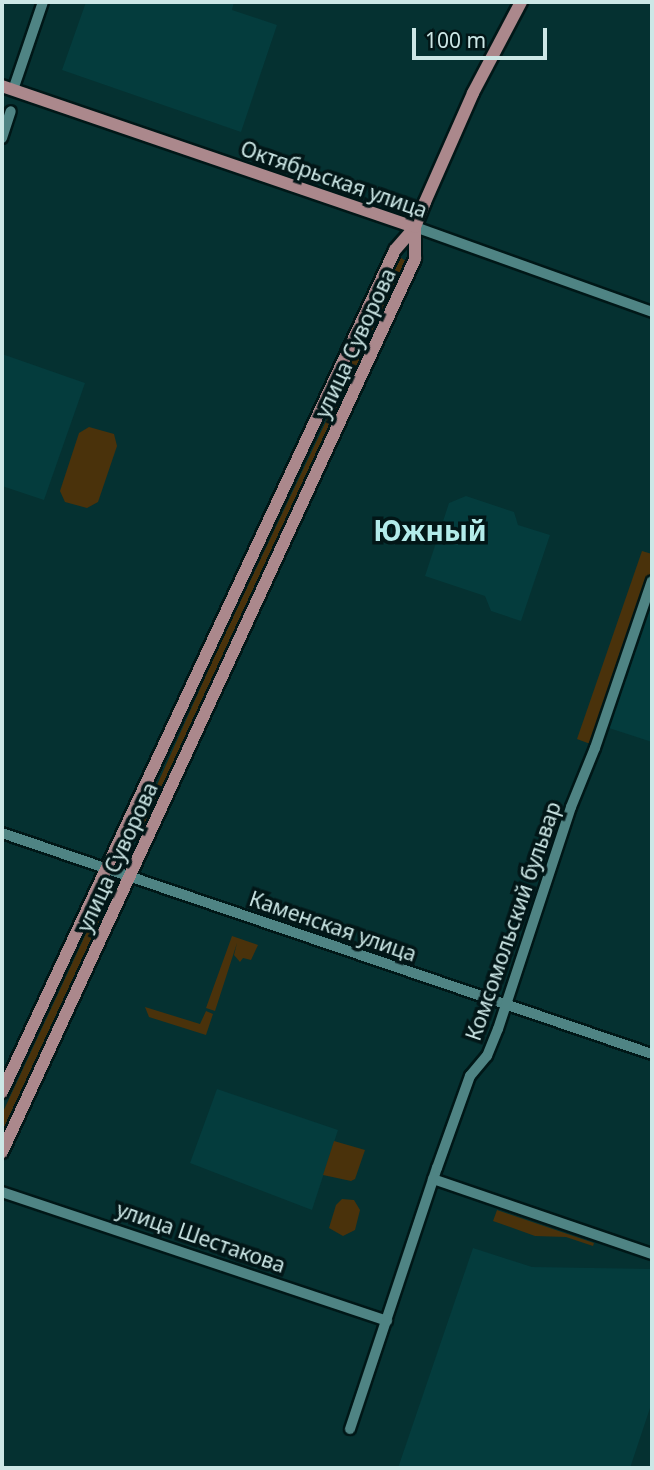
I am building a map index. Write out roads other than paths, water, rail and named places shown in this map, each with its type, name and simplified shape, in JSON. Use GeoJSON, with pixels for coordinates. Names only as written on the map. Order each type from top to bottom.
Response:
{"type":"FeatureCollection","features":[{"type":"Feature","properties":{"kind":"main road"},"geometry":{"type":"LineString","coordinates":[[415,227],[468,103],[521,2]]}},
{"type":"Feature","properties":{"kind":"main road","name":"Октябрьская улица"},"geometry":{"type":"LineString","coordinates":[[7,88],[415,227]]}},
{"type":"Feature","properties":{"kind":"main road","name":"улица Суворова"},"geometry":{"type":"LineString","coordinates":[[2,1092],[394,250],[415,227]]}},
{"type":"Feature","properties":{"kind":"main road","name":"улица Суворова"},"geometry":{"type":"LineString","coordinates":[[2,1152],[415,260],[415,227]]}},
{"type":"Feature","properties":{"kind":"street"},"geometry":{"type":"LineString","coordinates":[[7,88],[43,2]]}},
{"type":"Feature","properties":{"kind":"street"},"geometry":{"type":"LineString","coordinates":[[2,138],[11,111]]}},
{"type":"Feature","properties":{"kind":"street","name":"Октябрьская улица"},"geometry":{"type":"LineString","coordinates":[[415,227],[652,312]]}},
{"type":"Feature","properties":{"kind":"street","name":"Комсомольский бульвар"},"geometry":{"type":"LineString","coordinates":[[350,1429],[375,1347],[387,1321],[470,1076],[487,1056],[506,1005],[571,807],[595,748],[652,581]]}},
{"type":"Feature","properties":{"kind":"street","name":"Каменская улица"},"geometry":{"type":"LineString","coordinates":[[2,832],[652,1054]]}},
{"type":"Feature","properties":{"kind":"street"},"geometry":{"type":"LineString","coordinates":[[433,1180],[652,1254]]}},
{"type":"Feature","properties":{"kind":"street","name":"улица Шестакова"},"geometry":{"type":"LineString","coordinates":[[2,1192],[387,1321]]}},
{"type":"Feature","properties":{"kind":"district","name":"Южный"},"geometry":{"type":"Point","coordinates":[430,530]}}]}
